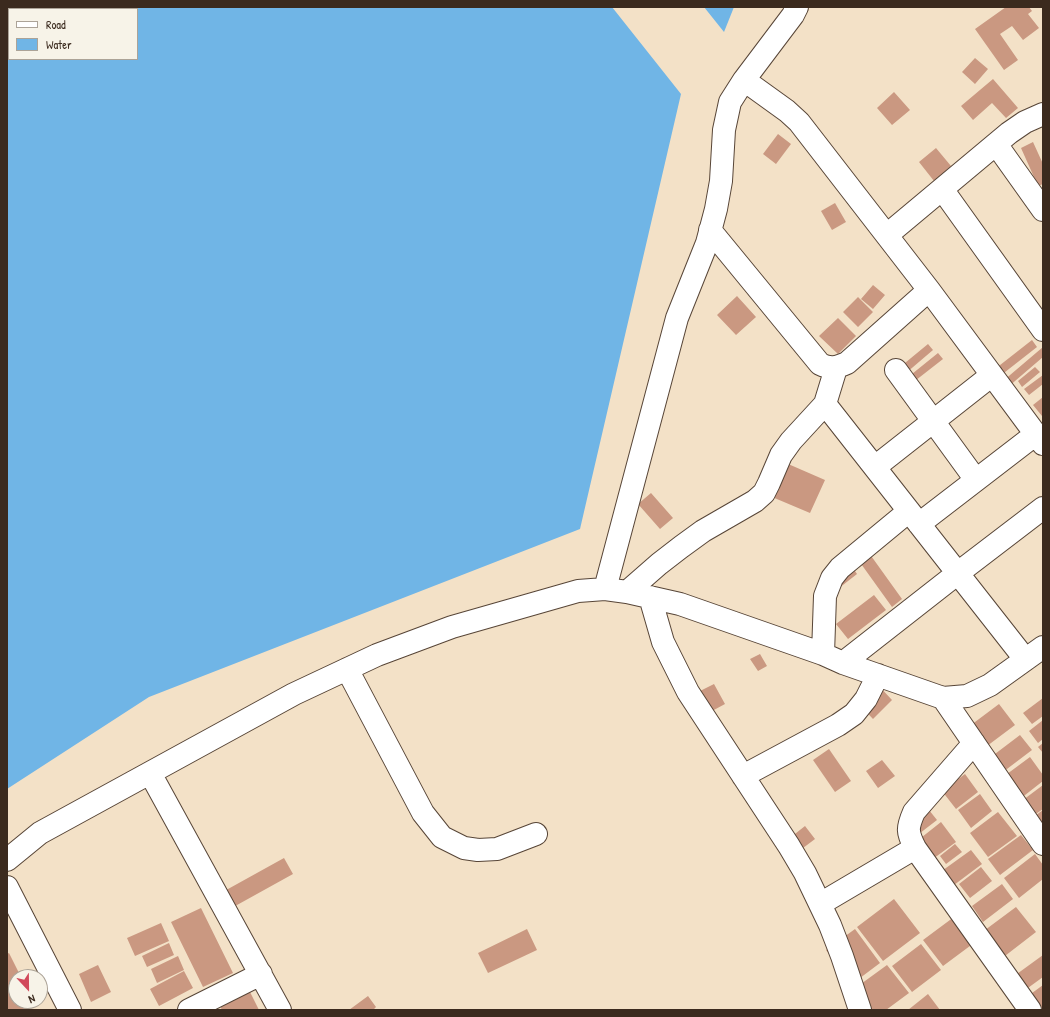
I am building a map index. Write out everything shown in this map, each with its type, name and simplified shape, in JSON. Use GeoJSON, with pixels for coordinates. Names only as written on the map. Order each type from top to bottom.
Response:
{"type":"FeatureCollection","features":[{"type":"Feature","properties":{"kind":"street"},"geometry":{"type":"LineString","coordinates":[[605,589],[677,318],[707,243],[716,209],[721,181],[724,130],[730,102],[744,80],[793,15],[797,7]]}},
{"type":"Feature","properties":{"kind":"street"},"geometry":{"type":"LineString","coordinates":[[744,80],[800,122],[1041,439],[914,517],[840,568],[832,578],[825,596],[823,654]]}},
{"type":"Feature","properties":{"kind":"street"},"geometry":{"type":"LineString","coordinates":[[886,235],[1008,133],[1042,112]]}},
{"type":"Feature","properties":{"kind":"street"},"geometry":{"type":"LineString","coordinates":[[996,144],[1043,210]]}},
{"type":"Feature","properties":{"kind":"street"},"geometry":{"type":"LineString","coordinates":[[942,189],[1043,330]]}},
{"type":"Feature","properties":{"kind":"street"},"geometry":{"type":"LineString","coordinates":[[710,230],[820,364],[828,368],[836,368],[847,364],[929,290]]}},
{"type":"Feature","properties":{"kind":"street"},"geometry":{"type":"LineString","coordinates":[[627,592],[658,564],[697,535],[755,501],[764,493],[781,455],[791,441],[825,404],[836,368]]}},
{"type":"Feature","properties":{"kind":"street"},"geometry":{"type":"LineString","coordinates":[[896,370],[976,480]]}},
{"type":"Feature","properties":{"kind":"street"},"geometry":{"type":"LineString","coordinates":[[875,467],[992,375]]}},
{"type":"Feature","properties":{"kind":"street"},"geometry":{"type":"LineString","coordinates":[[7,860],[40,834],[294,694],[347,669],[377,655],[452,627],[578,591],[605,589],[627,592],[680,604],[823,654],[942,698],[966,696],[990,685],[1037,655],[958,572],[825,404]]}},
{"type":"Feature","properties":{"kind":"street"},"geometry":{"type":"LineString","coordinates":[[843,662],[1043,508]]}},
{"type":"Feature","properties":{"kind":"street"},"geometry":{"type":"LineString","coordinates":[[650,597],[663,642],[688,692],[789,846],[805,873],[830,925],[860,1010]]}},
{"type":"Feature","properties":{"kind":"street"},"geometry":{"type":"LineString","coordinates":[[347,669],[423,813],[442,837],[464,848],[478,850],[497,849],[536,834]]}},
{"type":"Feature","properties":{"kind":"street"},"geometry":{"type":"LineString","coordinates":[[743,776],[838,725],[854,714],[866,699],[878,675]]}},
{"type":"Feature","properties":{"kind":"street"},"geometry":{"type":"LineString","coordinates":[[942,698],[1043,844]]}},
{"type":"Feature","properties":{"kind":"street"},"geometry":{"type":"LineString","coordinates":[[974,743],[914,812],[908,824],[910,836],[915,848],[1030,1010]]}},
{"type":"Feature","properties":{"kind":"street"},"geometry":{"type":"LineString","coordinates":[[150,773],[280,1010]]}},
{"type":"Feature","properties":{"kind":"street"},"geometry":{"type":"LineString","coordinates":[[820,904],[915,848]]}},
{"type":"Feature","properties":{"kind":"street"},"geometry":{"type":"LineString","coordinates":[[7,887],[70,1010]]}},
{"type":"Feature","properties":{"kind":"street"},"geometry":{"type":"LineString","coordinates":[[189,1010],[260,974]]}},
{"type":"Feature","properties":{"kind":"water"},"geometry":{"type":"Polygon","coordinates":[[[7,7],[612,7],[681,94],[580,529],[149,697],[7,789],[7,7]]]}},
{"type":"Feature","properties":{"kind":"water"},"geometry":{"type":"Polygon","coordinates":[[[704,7],[734,7],[724,32],[704,7]]]}},
{"type":"Feature","properties":{"kind":"building"},"geometry":{"type":"Polygon","coordinates":[[[1006,7],[1029,7],[1032,11],[1028,14],[1039,28],[1023,40],[1012,26],[1000,34],[1018,60],[1004,70],[975,29],[1006,7]]]}},
{"type":"Feature","properties":{"kind":"building"},"geometry":{"type":"Polygon","coordinates":[[[975,58],[988,69],[975,84],[962,72],[975,58]]]}},
{"type":"Feature","properties":{"kind":"building"},"geometry":{"type":"Polygon","coordinates":[[[993,79],[1018,108],[1006,118],[992,103],[973,120],[961,106],[993,79]]]}},
{"type":"Feature","properties":{"kind":"building"},"geometry":{"type":"Polygon","coordinates":[[[894,92],[910,110],[892,125],[877,108],[894,92]]]}},
{"type":"Feature","properties":{"kind":"building"},"geometry":{"type":"Polygon","coordinates":[[[778,134],[791,144],[776,164],[763,154],[778,134]]]}},
{"type":"Feature","properties":{"kind":"building"},"geometry":{"type":"Polygon","coordinates":[[[1033,142],[1043,164],[1043,184],[1038,186],[1021,148],[1033,142]]]}},
{"type":"Feature","properties":{"kind":"building"},"geometry":{"type":"Polygon","coordinates":[[[936,148],[951,166],[934,181],[919,162],[936,148]]]}},
{"type":"Feature","properties":{"kind":"building"},"geometry":{"type":"Polygon","coordinates":[[[835,203],[846,222],[832,230],[821,211],[835,203]]]}},
{"type":"Feature","properties":{"kind":"building"},"geometry":{"type":"Polygon","coordinates":[[[873,285],[885,295],[873,309],[861,299],[873,285]]]}},
{"type":"Feature","properties":{"kind":"building"},"geometry":{"type":"Polygon","coordinates":[[[737,296],[756,317],[736,335],[717,315],[737,296]]]}},
{"type":"Feature","properties":{"kind":"building"},"geometry":{"type":"Polygon","coordinates":[[[858,297],[873,312],[858,327],[843,312],[858,297]]]}},
{"type":"Feature","properties":{"kind":"building"},"geometry":{"type":"Polygon","coordinates":[[[838,318],[856,336],[838,354],[819,336],[838,318]]]}},
{"type":"Feature","properties":{"kind":"building"},"geometry":{"type":"Polygon","coordinates":[[[1032,340],[1037,347],[1000,376],[995,369],[1032,340]]]}},
{"type":"Feature","properties":{"kind":"building"},"geometry":{"type":"Polygon","coordinates":[[[928,344],[933,350],[899,379],[894,372],[928,344]]]}},
{"type":"Feature","properties":{"kind":"building"},"geometry":{"type":"Polygon","coordinates":[[[1043,347],[1043,357],[1008,387],[1003,381],[1043,347]]]}},
{"type":"Feature","properties":{"kind":"building"},"geometry":{"type":"Polygon","coordinates":[[[938,353],[943,359],[911,384],[907,378],[938,353]]]}},
{"type":"Feature","properties":{"kind":"building"},"geometry":{"type":"Polygon","coordinates":[[[1035,367],[1040,372],[1022,387],[1018,381],[1035,367]]]}},
{"type":"Feature","properties":{"kind":"building"},"geometry":{"type":"Polygon","coordinates":[[[1043,375],[1043,384],[1029,395],[1024,389],[1043,375]]]}},
{"type":"Feature","properties":{"kind":"building"},"geometry":{"type":"Polygon","coordinates":[[[1043,397],[1043,415],[1042,416],[1033,405],[1043,397]]]}},
{"type":"Feature","properties":{"kind":"building"},"geometry":{"type":"Polygon","coordinates":[[[779,460],[825,480],[810,513],[765,494],[779,460]]]}},
{"type":"Feature","properties":{"kind":"building"},"geometry":{"type":"Polygon","coordinates":[[[651,493],[673,518],[660,529],[638,504],[651,493]]]}},
{"type":"Feature","properties":{"kind":"building"},"geometry":{"type":"Polygon","coordinates":[[[869,553],[902,599],[892,607],[859,561],[869,553]]]}},
{"type":"Feature","properties":{"kind":"building"},"geometry":{"type":"Polygon","coordinates":[[[851,565],[857,574],[834,592],[851,565]]]}},
{"type":"Feature","properties":{"kind":"building"},"geometry":{"type":"Polygon","coordinates":[[[874,595],[886,610],[848,639],[836,624],[874,595]]]}},
{"type":"Feature","properties":{"kind":"building"},"geometry":{"type":"Polygon","coordinates":[[[760,654],[767,666],[758,671],[750,659],[760,654]]]}},
{"type":"Feature","properties":{"kind":"building"},"geometry":{"type":"Polygon","coordinates":[[[714,684],[725,704],[712,711],[700,691],[714,684]]]}},
{"type":"Feature","properties":{"kind":"building"},"geometry":{"type":"Polygon","coordinates":[[[878,685],[892,700],[873,719],[858,703],[878,685]]]}},
{"type":"Feature","properties":{"kind":"building"},"geometry":{"type":"Polygon","coordinates":[[[1043,698],[1043,716],[1032,724],[1023,713],[1043,698]]]}},
{"type":"Feature","properties":{"kind":"building"},"geometry":{"type":"Polygon","coordinates":[[[999,704],[1015,725],[987,746],[971,725],[999,704]]]}},
{"type":"Feature","properties":{"kind":"building"},"geometry":{"type":"Polygon","coordinates":[[[1043,720],[1043,739],[1038,743],[1029,731],[1043,720]]]}},
{"type":"Feature","properties":{"kind":"building"},"geometry":{"type":"Polygon","coordinates":[[[1020,735],[1032,750],[1003,772],[991,757],[1020,735]]]}},
{"type":"Feature","properties":{"kind":"building"},"geometry":{"type":"Polygon","coordinates":[[[1043,743],[1043,753],[1038,747],[1043,743]]]}},
{"type":"Feature","properties":{"kind":"building"},"geometry":{"type":"Polygon","coordinates":[[[829,749],[851,781],[835,792],[813,760],[829,749]]]}},
{"type":"Feature","properties":{"kind":"building"},"geometry":{"type":"Polygon","coordinates":[[[1030,757],[1043,775],[1043,781],[1020,799],[1003,777],[1030,757]]]}},
{"type":"Feature","properties":{"kind":"building"},"geometry":{"type":"Polygon","coordinates":[[[882,760],[895,776],[878,788],[866,771],[882,760]]]}},
{"type":"Feature","properties":{"kind":"building"},"geometry":{"type":"Polygon","coordinates":[[[965,774],[978,792],[956,809],[942,791],[965,774]]]}},
{"type":"Feature","properties":{"kind":"building"},"geometry":{"type":"Polygon","coordinates":[[[1043,785],[1043,809],[1030,818],[1019,803],[1043,785]]]}},
{"type":"Feature","properties":{"kind":"building"},"geometry":{"type":"Polygon","coordinates":[[[980,794],[992,811],[971,828],[958,810],[980,794]]]}},
{"type":"Feature","properties":{"kind":"building"},"geometry":{"type":"Polygon","coordinates":[[[925,805],[937,820],[911,840],[925,805]]]}},
{"type":"Feature","properties":{"kind":"building"},"geometry":{"type":"Polygon","coordinates":[[[1043,810],[1043,832],[1032,818],[1043,810]]]}},
{"type":"Feature","properties":{"kind":"building"},"geometry":{"type":"Polygon","coordinates":[[[998,812],[1017,836],[988,857],[970,833],[998,812]]]}},
{"type":"Feature","properties":{"kind":"building"},"geometry":{"type":"Polygon","coordinates":[[[941,822],[956,842],[926,864],[912,845],[941,822]]]}},
{"type":"Feature","properties":{"kind":"building"},"geometry":{"type":"Polygon","coordinates":[[[805,826],[815,839],[795,854],[786,841],[805,826]]]}},
{"type":"Feature","properties":{"kind":"building"},"geometry":{"type":"Polygon","coordinates":[[[1021,835],[1033,850],[1000,875],[988,859],[1021,835]]]}},
{"type":"Feature","properties":{"kind":"building"},"geometry":{"type":"Polygon","coordinates":[[[955,844],[962,852],[946,864],[940,856],[955,844]]]}},
{"type":"Feature","properties":{"kind":"building"},"geometry":{"type":"Polygon","coordinates":[[[971,850],[982,864],[950,888],[939,873],[971,850]]]}},
{"type":"Feature","properties":{"kind":"building"},"geometry":{"type":"Polygon","coordinates":[[[1035,854],[1043,865],[1043,879],[1019,898],[1004,878],[1035,854]]]}},
{"type":"Feature","properties":{"kind":"building"},"geometry":{"type":"Polygon","coordinates":[[[284,858],[293,874],[228,910],[219,894],[284,858]]]}},
{"type":"Feature","properties":{"kind":"building"},"geometry":{"type":"Polygon","coordinates":[[[981,867],[992,881],[970,898],[959,884],[981,867]]]}},
{"type":"Feature","properties":{"kind":"building"},"geometry":{"type":"Polygon","coordinates":[[[1002,884],[1013,899],[983,922],[972,906],[1002,884]]]}},
{"type":"Feature","properties":{"kind":"building"},"geometry":{"type":"Polygon","coordinates":[[[894,899],[920,933],[883,961],[857,927],[894,899]]]}},
{"type":"Feature","properties":{"kind":"building"},"geometry":{"type":"Polygon","coordinates":[[[1016,907],[1036,932],[1001,959],[981,933],[1016,907]]]}},
{"type":"Feature","properties":{"kind":"building"},"geometry":{"type":"Polygon","coordinates":[[[201,908],[233,973],[203,987],[171,922],[201,908]]]}},
{"type":"Feature","properties":{"kind":"building"},"geometry":{"type":"Polygon","coordinates":[[[958,914],[978,940],[943,966],[923,940],[958,914]]]}},
{"type":"Feature","properties":{"kind":"building"},"geometry":{"type":"Polygon","coordinates":[[[161,923],[169,941],[135,956],[127,938],[161,923]]]}},
{"type":"Feature","properties":{"kind":"building"},"geometry":{"type":"Polygon","coordinates":[[[527,929],[537,950],[488,973],[478,953],[527,929]]]}},
{"type":"Feature","properties":{"kind":"building"},"geometry":{"type":"Polygon","coordinates":[[[855,929],[880,963],[852,984],[826,950],[855,929]]]}},
{"type":"Feature","properties":{"kind":"building"},"geometry":{"type":"Polygon","coordinates":[[[169,943],[174,955],[147,967],[142,956],[169,943]]]}},
{"type":"Feature","properties":{"kind":"building"},"geometry":{"type":"Polygon","coordinates":[[[921,944],[941,970],[912,992],[892,966],[921,944]]]}},
{"type":"Feature","properties":{"kind":"building"},"geometry":{"type":"Polygon","coordinates":[[[9,953],[17,969],[8,969],[8,1009],[27,1009],[25,1010],[7,1010],[7,954],[9,953]]]}},
{"type":"Feature","properties":{"kind":"building"},"geometry":{"type":"Polygon","coordinates":[[[1043,955],[1043,977],[1021,993],[1010,979],[1043,955]]]}},
{"type":"Feature","properties":{"kind":"building"},"geometry":{"type":"Polygon","coordinates":[[[178,956],[184,970],[157,983],[151,969],[178,956]]]}},
{"type":"Feature","properties":{"kind":"building"},"geometry":{"type":"Polygon","coordinates":[[[98,965],[111,992],[91,1002],[79,974],[98,965]]]}},
{"type":"Feature","properties":{"kind":"building"},"geometry":{"type":"Polygon","coordinates":[[[887,965],[909,993],[886,1010],[869,1010],[854,989],[887,965]]]}},
{"type":"Feature","properties":{"kind":"building"},"geometry":{"type":"Polygon","coordinates":[[[184,971],[193,988],[159,1006],[150,989],[184,971]]]}},
{"type":"Feature","properties":{"kind":"building"},"geometry":{"type":"Polygon","coordinates":[[[1043,985],[1043,1007],[1039,1010],[1028,996],[1043,985]]]}},
{"type":"Feature","properties":{"kind":"building"},"geometry":{"type":"Polygon","coordinates":[[[248,988],[259,1010],[222,1010],[218,1002],[248,988]]]}},
{"type":"Feature","properties":{"kind":"building"},"geometry":{"type":"Polygon","coordinates":[[[928,994],[940,1010],[908,1010],[928,994]]]}},
{"type":"Feature","properties":{"kind":"building"},"geometry":{"type":"Polygon","coordinates":[[[368,996],[376,1007],[373,1010],[349,1010],[368,996]]]}}]}
